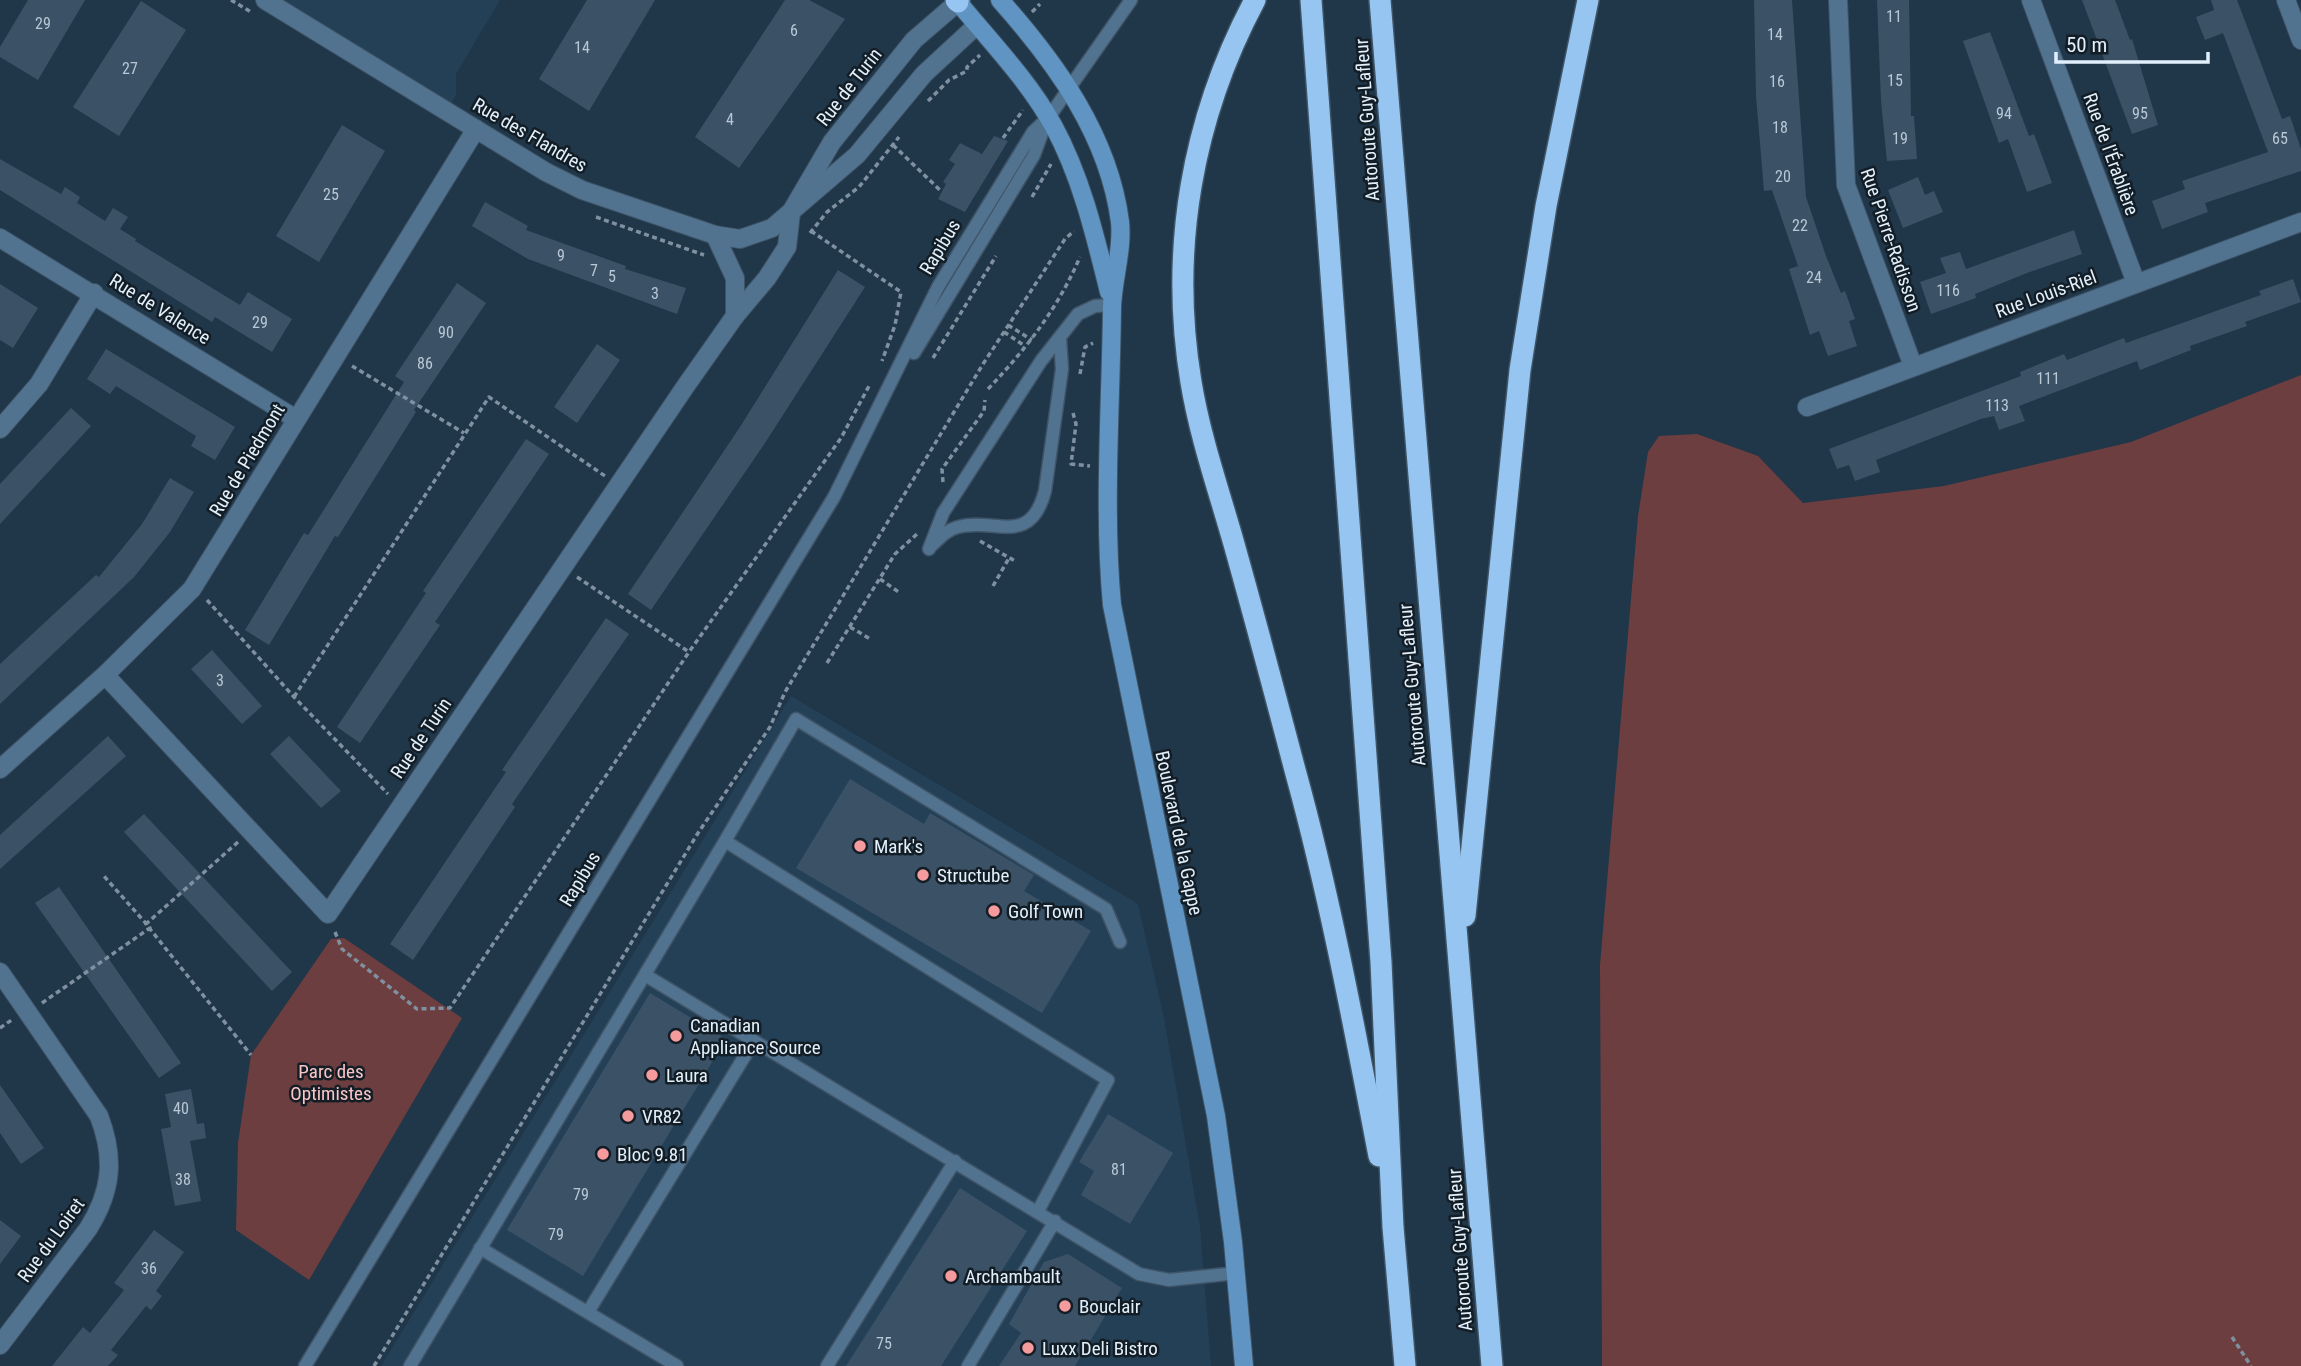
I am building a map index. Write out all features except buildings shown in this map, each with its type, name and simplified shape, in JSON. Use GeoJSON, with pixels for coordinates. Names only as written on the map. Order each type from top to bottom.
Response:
{"type":"FeatureCollection","features":[{"type":"Feature","properties":{"kind":"highway"},"geometry":{"type":"LineString","coordinates":[[1255,0],[1213,92],[1194,164],[1183,264],[1186,345],[1200,426],[1327,894],[1393,1227]]}},
{"type":"Feature","properties":{"kind":"highway"},"geometry":{"type":"LineString","coordinates":[[1311,0],[1380,948],[1393,1227],[1405,1366]]}},
{"type":"Feature","properties":{"kind":"highway","name":"Autoroute Guy-Lafleur"},"geometry":{"type":"LineString","coordinates":[[1380,0],[1438,734],[1460,959],[1492,1366]]}},
{"type":"Feature","properties":{"kind":"highway"},"geometry":{"type":"LineString","coordinates":[[1460,959],[1486,733],[1500,547],[1520,370],[1546,206],[1588,0]]}},
{"type":"Feature","properties":{"kind":"street","name":"Rue des Flandres"},"geometry":{"type":"LineString","coordinates":[[265,0],[476,129],[582,190],[715,236],[733,239],[756,236],[791,212]]}},
{"type":"Feature","properties":{"kind":"street","name":"Rue Pierre-Radisson"},"geometry":{"type":"LineString","coordinates":[[1838,0],[1846,185],[1913,366]]}},
{"type":"Feature","properties":{"kind":"street","name":"Rue de l'Érablière"},"geometry":{"type":"LineString","coordinates":[[2031,0],[2136,283]]}},
{"type":"Feature","properties":{"kind":"street"},"geometry":{"type":"LineString","coordinates":[[2286,0],[2301,40]]}},
{"type":"Feature","properties":{"kind":"street","name":"Boulevard de la Gappe"},"geometry":{"type":"LineString","coordinates":[[958,1],[1048,117],[1071,165],[1090,218],[1112,305]]}},
{"type":"Feature","properties":{"kind":"street","name":"Rue de Turin"},"geometry":{"type":"LineString","coordinates":[[328,914],[618,484],[735,316],[750,302],[787,247],[791,212],[832,142],[927,27],[958,1]]}},
{"type":"Feature","properties":{"kind":"street","name":"Boulevard de la Gappe"},"geometry":{"type":"LineString","coordinates":[[1001,1],[1069,87],[1099,148],[1120,224],[1112,305],[1108,551],[1112,605],[1211,1090],[1237,1273],[1244,1366]]}},
{"type":"Feature","properties":{"kind":"street"},"geometry":{"type":"LineString","coordinates":[[791,212],[857,155],[917,82],[1001,1]]}},
{"type":"Feature","properties":{"kind":"street","name":"Rue de Piedmont"},"geometry":{"type":"LineString","coordinates":[[0,769],[105,675],[181,602],[194,586],[476,129]]}},
{"type":"Feature","properties":{"kind":"street","name":"Rue Louis-Riel"},"geometry":{"type":"LineString","coordinates":[[1807,407],[2301,222]]}},
{"type":"Feature","properties":{"kind":"street"},"geometry":{"type":"LineString","coordinates":[[715,236],[735,278],[735,316]]}},
{"type":"Feature","properties":{"kind":"street","name":"Rue de Valence"},"geometry":{"type":"LineString","coordinates":[[0,238],[94,293],[296,419]]}},
{"type":"Feature","properties":{"kind":"street"},"geometry":{"type":"LineString","coordinates":[[0,429],[38,384],[94,293]]}},
{"type":"Feature","properties":{"kind":"street"},"geometry":{"type":"LineString","coordinates":[[105,675],[328,914]]}},
{"type":"Feature","properties":{"kind":"street","name":"Rue du Loiret"},"geometry":{"type":"LineString","coordinates":[[0,972],[99,1116],[106,1134],[111,1175],[99,1211],[88,1229],[0,1345]]}},
{"type":"Feature","properties":{"kind":"lane","name":"Rapibus"},"geometry":{"type":"LineString","coordinates":[[305,1366],[787,576],[852,465],[938,287],[1033,132],[1048,117],[1131,0]]}},
{"type":"Feature","properties":{"kind":"lane"},"geometry":{"type":"LineString","coordinates":[[1060,339],[1062,369],[1045,491],[1038,509],[1032,517],[1016,527],[954,528],[945,532],[929,549],[943,513],[1041,361],[1083,311],[1095,306],[1112,305]]}},
{"type":"Feature","properties":{"kind":"lane"},"geometry":{"type":"LineString","coordinates":[[410,1366],[796,719],[1106,909],[1120,942]]}},
{"type":"Feature","properties":{"kind":"lane"},"geometry":{"type":"LineString","coordinates":[[725,842],[1108,1080],[1038,1211]]}},
{"type":"Feature","properties":{"kind":"lane"},"geometry":{"type":"LineString","coordinates":[[645,975],[1147,1277],[1169,1280],[1237,1273]]}},
{"type":"Feature","properties":{"kind":"lane"},"geometry":{"type":"LineString","coordinates":[[588,1312],[754,1041]]}},
{"type":"Feature","properties":{"kind":"lane"},"geometry":{"type":"LineString","coordinates":[[827,1366],[955,1161]]}},
{"type":"Feature","properties":{"kind":"lane"},"geometry":{"type":"LineString","coordinates":[[968,1366],[1055,1221]]}},
{"type":"Feature","properties":{"kind":"lane"},"geometry":{"type":"LineString","coordinates":[[480,1248],[677,1366]]}},
{"type":"Feature","properties":{"kind":"path"},"geometry":{"type":"LineString","coordinates":[[1003,138],[1024,109]]}},
{"type":"Feature","properties":{"kind":"path"},"geometry":{"type":"LineString","coordinates":[[893,145],[942,192]]}},
{"type":"Feature","properties":{"kind":"path"},"geometry":{"type":"LineString","coordinates":[[1032,197],[1052,162]]}},
{"type":"Feature","properties":{"kind":"path"},"geometry":{"type":"LineString","coordinates":[[374,1366],[692,844],[769,727],[785,692],[1008,325],[1065,239],[1076,230]]}},
{"type":"Feature","properties":{"kind":"path"},"geometry":{"type":"LineString","coordinates":[[811,231],[901,292],[895,325],[881,363]]}},
{"type":"Feature","properties":{"kind":"path"},"geometry":{"type":"LineString","coordinates":[[988,388],[1032,340],[1062,298],[1082,254]]}},
{"type":"Feature","properties":{"kind":"path"},"geometry":{"type":"LineString","coordinates":[[933,358],[996,256]]}},
{"type":"Feature","properties":{"kind":"path"},"geometry":{"type":"LineString","coordinates":[[1008,325],[1032,340]]}},
{"type":"Feature","properties":{"kind":"path"},"geometry":{"type":"LineString","coordinates":[[1004,332],[1026,346]]}},
{"type":"Feature","properties":{"kind":"path"},"geometry":{"type":"LineString","coordinates":[[1079,376],[1085,347],[1093,343]]}},
{"type":"Feature","properties":{"kind":"path"},"geometry":{"type":"LineString","coordinates":[[335,356],[464,433]]}},
{"type":"Feature","properties":{"kind":"path"},"geometry":{"type":"LineString","coordinates":[[328,914],[342,950],[417,1009],[450,1008],[689,652],[841,438],[870,384]]}},
{"type":"Feature","properties":{"kind":"path"},"geometry":{"type":"LineString","coordinates":[[294,697],[489,397],[618,484]]}},
{"type":"Feature","properties":{"kind":"path"},"geometry":{"type":"LineString","coordinates":[[944,491],[942,469],[984,411],[985,400]]}},
{"type":"Feature","properties":{"kind":"path"},"geometry":{"type":"LineString","coordinates":[[1073,410],[1076,424],[1071,464],[1090,466]]}},
{"type":"Feature","properties":{"kind":"path"},"geometry":{"type":"LineString","coordinates":[[827,663],[901,546],[923,529]]}},
{"type":"Feature","properties":{"kind":"path"},"geometry":{"type":"LineString","coordinates":[[974,538],[1014,561]]}},
{"type":"Feature","properties":{"kind":"path"},"geometry":{"type":"LineString","coordinates":[[993,586],[1009,558]]}},
{"type":"Feature","properties":{"kind":"path"},"geometry":{"type":"LineString","coordinates":[[562,566],[689,652]]}},
{"type":"Feature","properties":{"kind":"path"},"geometry":{"type":"LineString","coordinates":[[880,579],[900,593]]}},
{"type":"Feature","properties":{"kind":"path"},"geometry":{"type":"LineString","coordinates":[[194,586],[294,697],[400,806]]}},
{"type":"Feature","properties":{"kind":"path"},"geometry":{"type":"LineString","coordinates":[[850,627],[872,640]]}},
{"type":"Feature","properties":{"kind":"path"},"geometry":{"type":"LineString","coordinates":[[250,832],[146,924],[251,1055]]}},
{"type":"Feature","properties":{"kind":"path"},"geometry":{"type":"LineString","coordinates":[[103,875],[150,928]]}},
{"type":"Feature","properties":{"kind":"path"},"geometry":{"type":"LineString","coordinates":[[29,1012],[150,928]]}},
{"type":"Feature","properties":{"kind":"path"},"geometry":{"type":"LineString","coordinates":[[2232,1337],[2251,1366]]}},
{"type":"Feature","properties":{"kind":"shaded area"},"geometry":{"type":"Polygon","coordinates":[[[265,0],[500,0],[456,74],[456,95],[447,111],[265,0]]]}},
{"type":"Feature","properties":{"kind":"shaded area"},"geometry":{"type":"Polygon","coordinates":[[[791,696],[1138,904],[1164,1018],[1200,1227],[1211,1366],[381,1366],[791,696]]]}},
{"type":"Feature","properties":{"kind":"green space"},"geometry":{"type":"Polygon","coordinates":[[[2301,375],[2301,1366],[1602,1366],[1600,965],[1638,516],[1648,452],[1659,436],[1697,434],[1758,456],[1803,503],[1944,486],[2131,442],[2301,375]]]}},
{"type":"Feature","properties":{"kind":"green space","name":"Parc des Optimistes"},"geometry":{"type":"Polygon","coordinates":[[[344,938],[462,1018],[309,1280],[236,1230],[238,1143],[251,1055],[331,939],[344,938]]]}},
{"type":"Feature","properties":{"kind":"place","name":"Mark's"},"geometry":{"type":"Point","coordinates":[860,846]}},
{"type":"Feature","properties":{"kind":"place","name":"Structube"},"geometry":{"type":"Point","coordinates":[923,875]}},
{"type":"Feature","properties":{"kind":"place","name":"Golf Town"},"geometry":{"type":"Point","coordinates":[994,911]}},
{"type":"Feature","properties":{"kind":"place","name":"Canadian Appliance Source"},"geometry":{"type":"Point","coordinates":[676,1036]}},
{"type":"Feature","properties":{"kind":"place","name":"Laura"},"geometry":{"type":"Point","coordinates":[652,1075]}},
{"type":"Feature","properties":{"kind":"place","name":"VR82"},"geometry":{"type":"Point","coordinates":[628,1116]}},
{"type":"Feature","properties":{"kind":"place","name":"Bloc 9.81"},"geometry":{"type":"Point","coordinates":[603,1154]}},
{"type":"Feature","properties":{"kind":"place","name":"Archambault"},"geometry":{"type":"Point","coordinates":[951,1276]}},
{"type":"Feature","properties":{"kind":"place","name":"Bouclair"},"geometry":{"type":"Point","coordinates":[1065,1306]}},
{"type":"Feature","properties":{"kind":"place","name":"Luxx Deli Bistro"},"geometry":{"type":"Point","coordinates":[1028,1348]}}]}
